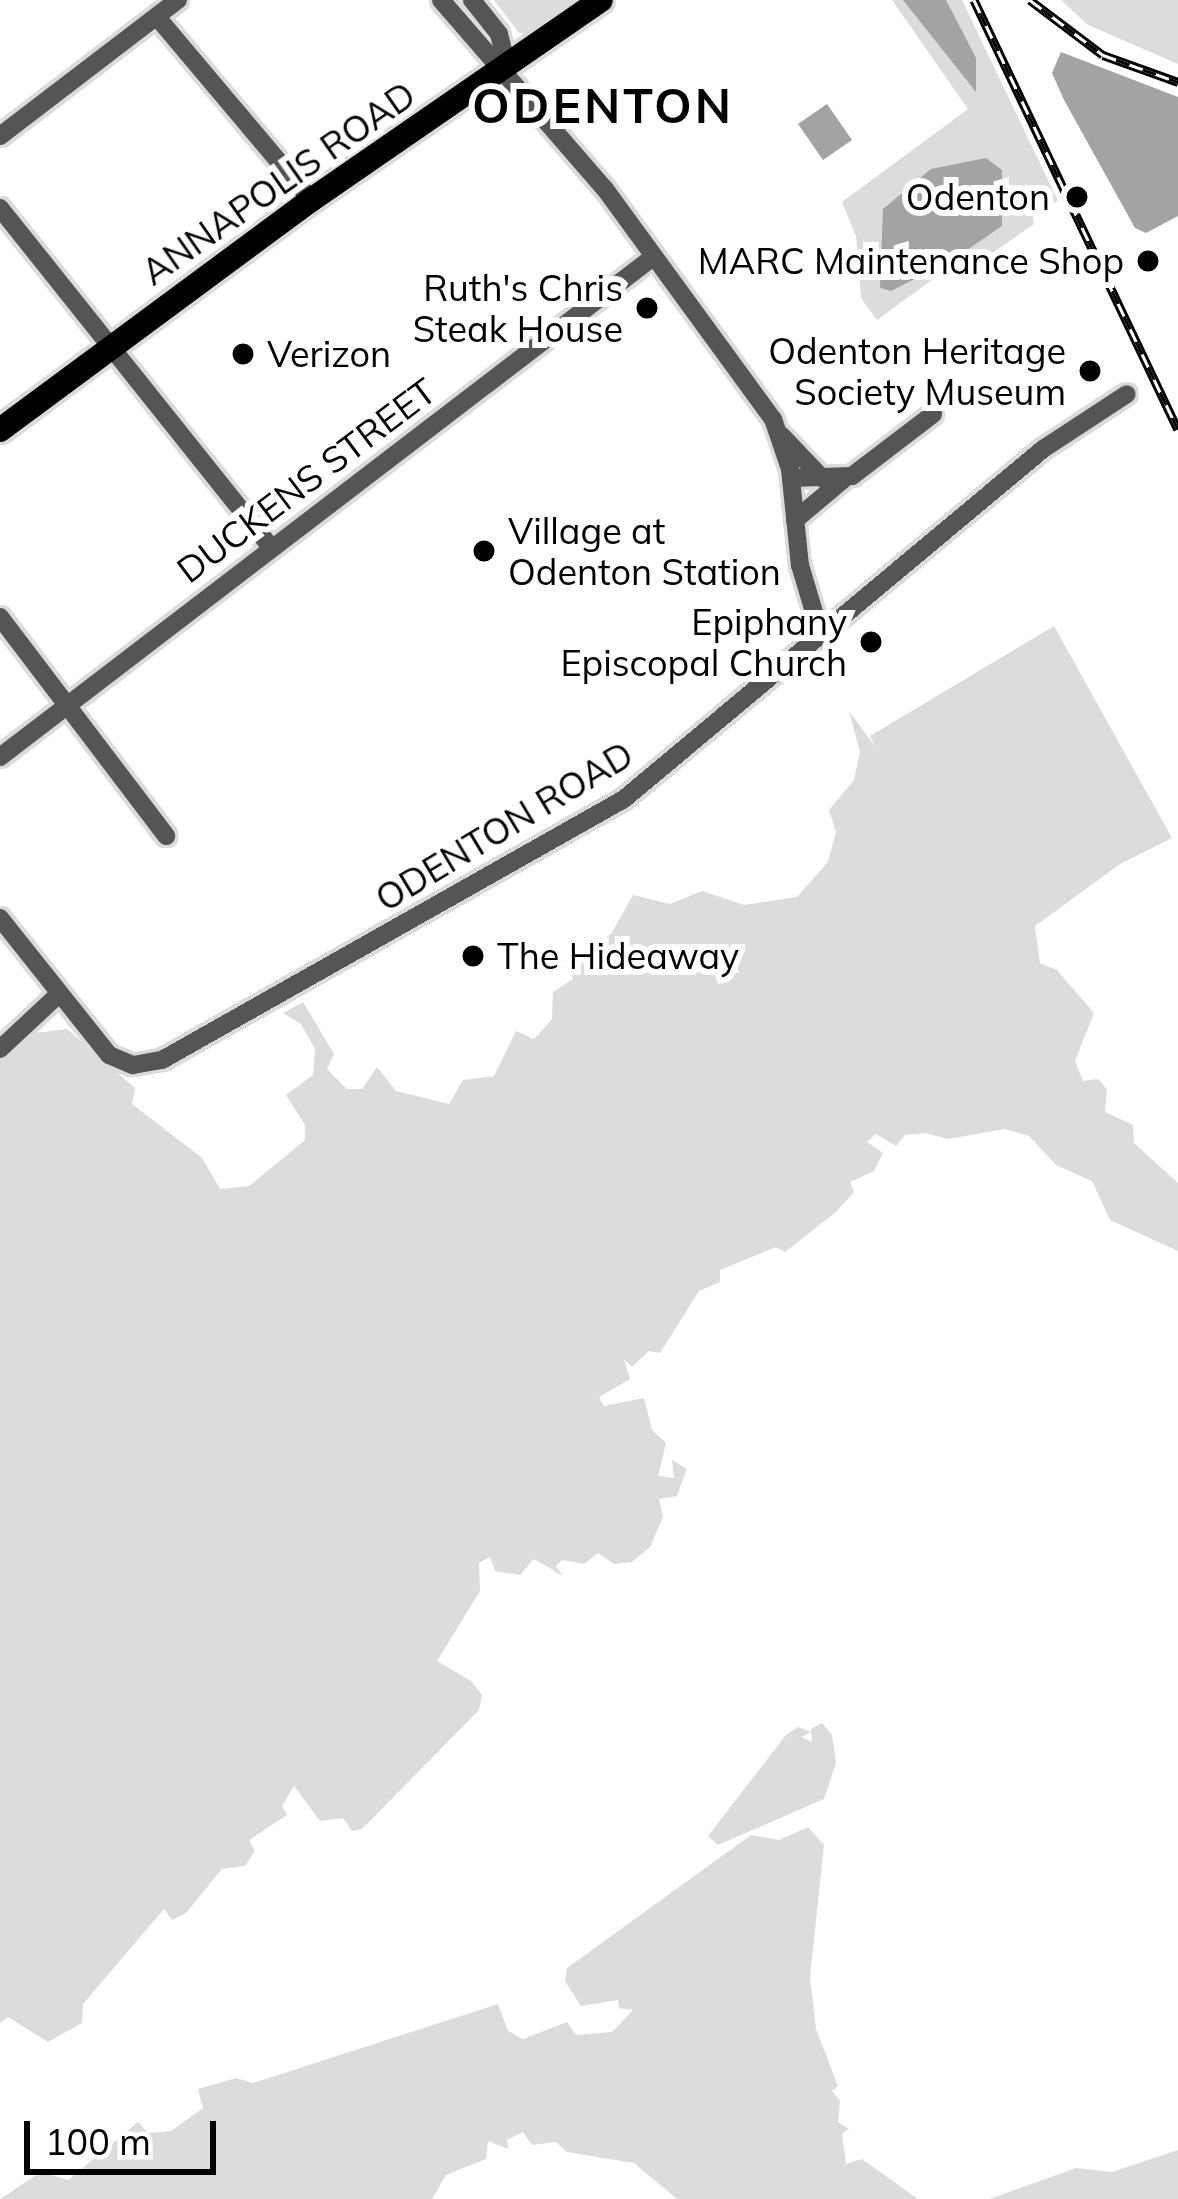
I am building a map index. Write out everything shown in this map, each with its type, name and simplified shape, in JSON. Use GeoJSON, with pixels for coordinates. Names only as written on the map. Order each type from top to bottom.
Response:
{"type":"FeatureCollection","features":[{"type":"Feature","properties":{"kind":"main road","name":"ANNAPOLIS ROAD"},"geometry":{"type":"LineString","coordinates":[[0,430],[310,200],[601,0]]}},
{"type":"Feature","properties":{"kind":"street"},"geometry":{"type":"LineString","coordinates":[[0,136],[178,0]]}},
{"type":"Feature","properties":{"kind":"street"},"geometry":{"type":"LineString","coordinates":[[441,0],[479,48],[507,67],[653,257],[781,435],[823,479]]}},
{"type":"Feature","properties":{"kind":"street"},"geometry":{"type":"LineString","coordinates":[[472,0],[499,34],[507,67]]}},
{"type":"Feature","properties":{"kind":"street"},"geometry":{"type":"LineString","coordinates":[[157,16],[310,200]]}},
{"type":"Feature","properties":{"kind":"street"},"geometry":{"type":"LineString","coordinates":[[0,208],[271,548]]}},
{"type":"Feature","properties":{"kind":"street","name":"DUCKENS STREET"},"geometry":{"type":"LineString","coordinates":[[0,757],[653,257]]}},
{"type":"Feature","properties":{"kind":"street","name":"ODENTON ROAD"},"geometry":{"type":"LineString","coordinates":[[0,918],[109,1055],[133,1065],[162,1060],[624,799],[702,741],[820,632],[1043,449],[1127,394]]}},
{"type":"Feature","properties":{"kind":"street"},"geometry":{"type":"LineString","coordinates":[[795,520],[933,414]]}},
{"type":"Feature","properties":{"kind":"street"},"geometry":{"type":"LineString","coordinates":[[781,435],[820,632]]}},
{"type":"Feature","properties":{"kind":"street"},"geometry":{"type":"LineString","coordinates":[[791,478],[844,479]]}},
{"type":"Feature","properties":{"kind":"street"},"geometry":{"type":"LineString","coordinates":[[0,616],[166,836]]}},
{"type":"Feature","properties":{"kind":"street"},"geometry":{"type":"LineString","coordinates":[[0,1048],[59,994]]}},
{"type":"Feature","properties":{"kind":"shaded area"},"geometry":{"type":"Polygon","coordinates":[[[494,0],[579,0],[533,34],[519,33],[494,0]]]}},
{"type":"Feature","properties":{"kind":"shaded area"},"geometry":{"type":"Polygon","coordinates":[[[892,0],[962,0],[1058,201],[1032,213],[1034,224],[955,279],[947,269],[877,320],[861,298],[856,236],[842,202],[968,109],[892,0]]]}},
{"type":"Feature","properties":{"kind":"shaded area"},"geometry":{"type":"Polygon","coordinates":[[[903,0],[946,0],[976,58],[976,92],[903,0]]]}},
{"type":"Feature","properties":{"kind":"shaded area"},"geometry":{"type":"Polygon","coordinates":[[[1061,0],[1178,0],[1178,64],[1088,25],[1061,0]]]}},
{"type":"Feature","properties":{"kind":"shaded area"},"geometry":{"type":"Polygon","coordinates":[[[1061,52],[1178,97],[1178,216],[1146,233],[1135,228],[1052,73],[1061,52]]]}},
{"type":"Feature","properties":{"kind":"shaded area"},"geometry":{"type":"Polygon","coordinates":[[[827,104],[852,140],[823,160],[798,124],[827,104]]]}},
{"type":"Feature","properties":{"kind":"shaded area"},"geometry":{"type":"Polygon","coordinates":[[[986,158],[1002,170],[1002,226],[954,259],[891,291],[880,288],[883,209],[931,169],[986,158]]]}},
{"type":"Feature","properties":{"kind":"shaded area"},"geometry":{"type":"Polygon","coordinates":[[[1054,626],[1172,838],[1120,864],[1035,926],[1040,963],[1057,970],[1094,1013],[1075,1061],[1083,1081],[1098,1079],[1107,1089],[1105,1112],[1133,1125],[1134,1143],[1178,1183],[1178,1251],[1110,1220],[1092,1181],[1056,1165],[1029,1136],[1005,1129],[948,1139],[925,1133],[905,1135],[896,1146],[876,1134],[867,1142],[883,1153],[874,1171],[850,1182],[854,1192],[837,1211],[785,1252],[776,1247],[720,1270],[720,1282],[699,1291],[660,1353],[649,1351],[632,1367],[624,1359],[630,1379],[599,1397],[604,1406],[644,1398],[652,1430],[666,1443],[658,1476],[674,1478],[672,1460],[687,1469],[677,1496],[659,1499],[663,1517],[650,1547],[632,1562],[614,1564],[598,1553],[584,1564],[562,1560],[556,1566],[563,1576],[534,1559],[520,1575],[495,1571],[490,1557],[479,1563],[480,1591],[437,1661],[471,1681],[482,1695],[479,1710],[362,1829],[352,1831],[343,1818],[320,1821],[294,1786],[282,1806],[287,1815],[249,1840],[255,1851],[245,1866],[222,1869],[186,1913],[172,1920],[164,1909],[83,2004],[82,2023],[48,2042],[8,2017],[0,2023],[0,1054],[27,1034],[67,1029],[135,1088],[132,1104],[202,1158],[220,1189],[249,1186],[305,1140],[305,1125],[286,1095],[313,1075],[315,1049],[301,1024],[283,1013],[303,1002],[334,1054],[327,1069],[347,1089],[362,1089],[377,1067],[396,1091],[449,1104],[463,1080],[494,1076],[516,1031],[534,1039],[552,1019],[553,992],[573,979],[565,960],[611,934],[633,895],[670,904],[702,891],[744,905],[797,897],[828,862],[836,832],[829,810],[854,780],[860,752],[849,711],[876,748],[870,736],[1054,626]]]}},
{"type":"Feature","properties":{"kind":"shaded area"},"geometry":{"type":"Polygon","coordinates":[[[822,1723],[832,1735],[836,1763],[824,1799],[718,1845],[708,1836],[786,1735],[798,1727],[811,1732],[801,1737],[812,1742],[811,1729],[822,1723]]]}},
{"type":"Feature","properties":{"kind":"shaded area"},"geometry":{"type":"Polygon","coordinates":[[[808,1827],[824,1845],[810,1977],[816,2029],[838,2086],[832,2091],[840,2101],[838,2122],[849,2129],[842,2133],[846,2164],[862,2159],[918,2199],[677,2199],[634,2163],[567,2152],[556,2142],[532,2145],[523,2132],[507,2140],[508,2149],[488,2141],[486,2159],[446,2175],[432,2199],[0,2199],[41,2172],[68,2180],[138,2122],[148,2133],[171,2131],[203,2108],[198,2089],[236,2078],[253,2083],[498,2004],[508,2031],[523,2039],[567,2022],[576,2035],[612,2032],[633,2010],[619,2008],[618,2000],[581,2006],[565,1981],[567,1968],[751,1835],[779,1840],[808,1827]]]}},
{"type":"Feature","properties":{"kind":"shaded area"},"geometry":{"type":"Polygon","coordinates":[[[1178,2150],[1178,2199],[989,2199],[1076,2168],[1112,2172],[1178,2150]]]}},
{"type":"Feature","properties":{"kind":"railway"},"geometry":{"type":"LineString","coordinates":[[974,0],[1178,429]]}},
{"type":"Feature","properties":{"kind":"railway"},"geometry":{"type":"LineString","coordinates":[[1030,0],[1103,55],[1178,82]]}},
{"type":"Feature","properties":{"kind":"place","name":"Odenton"},"geometry":{"type":"Point","coordinates":[1077,197]}},
{"type":"Feature","properties":{"kind":"place","name":"MARC Maintenance Shop"},"geometry":{"type":"Point","coordinates":[1148,261]}},
{"type":"Feature","properties":{"kind":"place","name":"Ruth's Chris Steak House"},"geometry":{"type":"Point","coordinates":[647,308]}},
{"type":"Feature","properties":{"kind":"place","name":"Verizon"},"geometry":{"type":"Point","coordinates":[243,354]}},
{"type":"Feature","properties":{"kind":"place","name":"Odenton Heritage Society Museum"},"geometry":{"type":"Point","coordinates":[1090,371]}},
{"type":"Feature","properties":{"kind":"place","name":"Village at Odenton Station"},"geometry":{"type":"Point","coordinates":[484,551]}},
{"type":"Feature","properties":{"kind":"place","name":"Epiphany Episcopal Church"},"geometry":{"type":"Point","coordinates":[871,642]}},
{"type":"Feature","properties":{"kind":"place","name":"The Hideaway"},"geometry":{"type":"Point","coordinates":[473,956]}},
{"type":"Feature","properties":{"kind":"district","name":"ODENTON"},"geometry":{"type":"Point","coordinates":[603,106]}}]}
